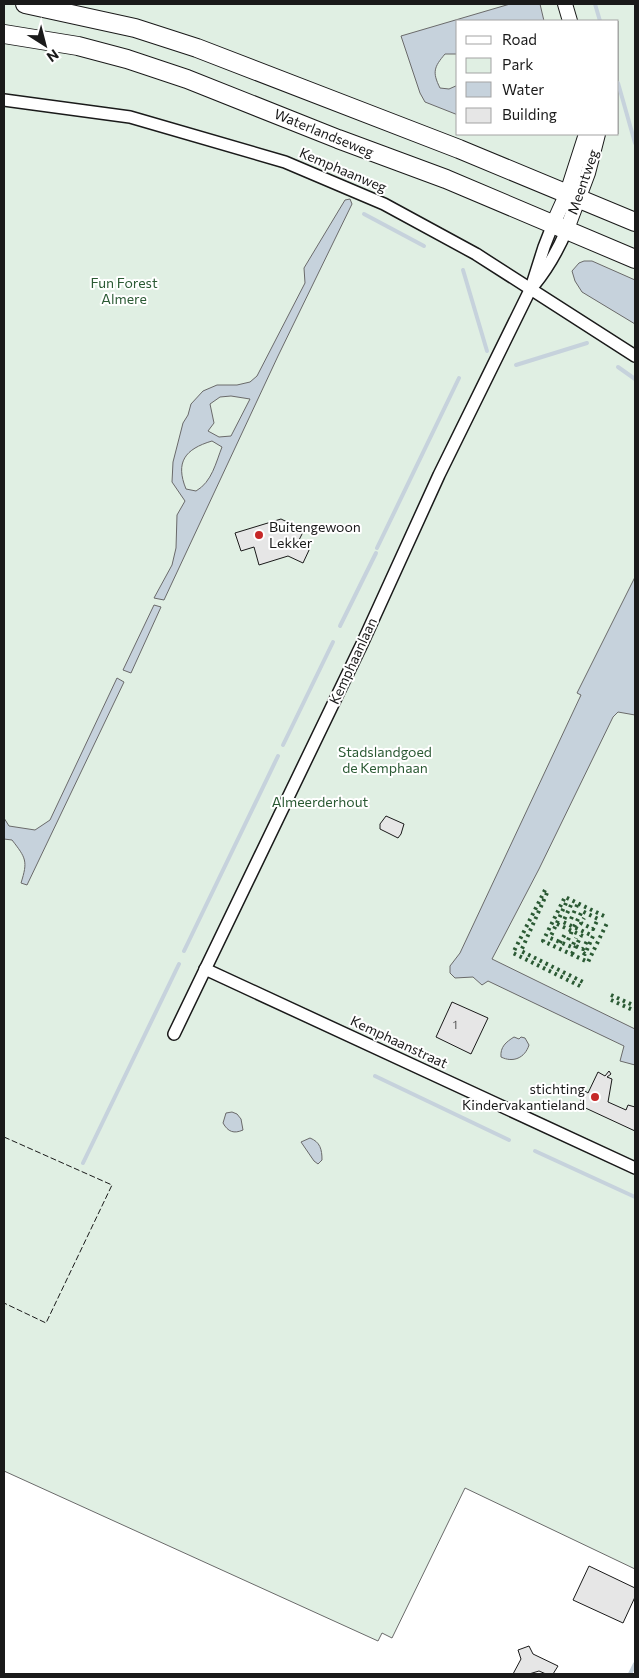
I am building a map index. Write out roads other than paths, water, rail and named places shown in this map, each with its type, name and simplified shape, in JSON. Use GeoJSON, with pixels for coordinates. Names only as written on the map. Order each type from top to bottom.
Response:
{"type":"FeatureCollection","features":[{"type":"Feature","properties":{"kind":"main road"},"geometry":{"type":"LineString","coordinates":[[25,4],[134,28],[197,48],[459,149],[635,222]]}},
{"type":"Feature","properties":{"kind":"main road","name":"Waterlandseweg"},"geometry":{"type":"LineString","coordinates":[[4,34],[78,46],[179,76],[338,139],[446,179],[635,259]]}},
{"type":"Feature","properties":{"kind":"street"},"geometry":{"type":"LineString","coordinates":[[565,4],[570,20]]}},
{"type":"Feature","properties":{"kind":"street","name":"Kemphaanweg"},"geometry":{"type":"LineString","coordinates":[[4,100],[130,117],[285,162],[384,204],[476,254],[635,356]]}},
{"type":"Feature","properties":{"kind":"street","name":"Meentweg"},"geometry":{"type":"LineString","coordinates":[[573,196],[586,135]]}},
{"type":"Feature","properties":{"kind":"street","name":"Meentweg"},"geometry":{"type":"LineString","coordinates":[[573,196],[596,149],[598,135]]}},
{"type":"Feature","properties":{"kind":"street","name":"Kemphaanlaan"},"geometry":{"type":"LineString","coordinates":[[174,1034],[531,288],[545,272],[553,258],[560,227],[573,196]]}},
{"type":"Feature","properties":{"kind":"street","name":"Kemphaanstraat"},"geometry":{"type":"LineString","coordinates":[[205,969],[635,1168]]}},
{"type":"Feature","properties":{"kind":"water"},"geometry":{"type":"Polygon","coordinates":[[[510,4],[540,4],[544,20],[456,20],[456,54],[445,54],[436,66],[435,74],[440,88],[449,89],[456,86],[456,114],[425,102],[420,93],[401,36],[510,4]]]}},
{"type":"Feature","properties":{"kind":"water"},"geometry":{"type":"Polygon","coordinates":[[[350,199],[352,204],[278,356],[164,600],[154,598],[172,565],[176,548],[177,515],[185,501],[172,482],[173,462],[183,423],[188,415],[191,404],[203,391],[217,385],[237,385],[250,382],[257,376],[305,283],[304,268],[345,200],[350,199]],[[231,396],[220,397],[210,404],[214,423],[208,431],[219,437],[231,436],[250,399],[231,396]],[[212,441],[195,448],[185,458],[182,464],[182,471],[186,489],[196,491],[210,477],[222,447],[212,441]]]}},
{"type":"Feature","properties":{"kind":"water"},"geometry":{"type":"Polygon","coordinates":[[[592,261],[635,280],[635,324],[582,292],[575,281],[572,271],[579,263],[592,261]]]}},
{"type":"Feature","properties":{"kind":"water"},"geometry":{"type":"Polygon","coordinates":[[[635,577],[635,715],[618,712],[613,717],[539,869],[492,959],[635,1029],[635,1065],[620,1061],[624,1046],[488,981],[482,985],[473,977],[455,978],[450,973],[450,966],[460,953],[581,695],[577,693],[635,577]]]}},
{"type":"Feature","properties":{"kind":"water"},"geometry":{"type":"Polygon","coordinates":[[[154,605],[161,607],[131,673],[123,670],[154,605]]]}},
{"type":"Feature","properties":{"kind":"water"},"geometry":{"type":"Polygon","coordinates":[[[117,678],[124,682],[27,885],[21,883],[25,870],[23,856],[12,840],[4,839],[4,818],[9,826],[35,830],[50,820],[117,678]]]}},
{"type":"Feature","properties":{"kind":"water"},"geometry":{"type":"Polygon","coordinates":[[[514,1037],[519,1039],[521,1037],[525,1038],[529,1045],[525,1053],[514,1059],[501,1057],[501,1050],[504,1045],[514,1037]]]}},
{"type":"Feature","properties":{"kind":"water"},"geometry":{"type":"Polygon","coordinates":[[[232,1112],[241,1119],[243,1130],[232,1131],[223,1123],[226,1113],[232,1112]]]}},
{"type":"Feature","properties":{"kind":"water"},"geometry":{"type":"Polygon","coordinates":[[[310,1138],[321,1149],[322,1160],[318,1164],[301,1142],[310,1138]]]}},
{"type":"Feature","properties":{"kind":"waterway"},"geometry":{"type":"LineString","coordinates":[[595,4],[600,20]]}},
{"type":"Feature","properties":{"kind":"waterway"},"geometry":{"type":"LineString","coordinates":[[619,87],[635,143]]}},
{"type":"Feature","properties":{"kind":"waterway"},"geometry":{"type":"LineString","coordinates":[[364,214],[424,246]]}},
{"type":"Feature","properties":{"kind":"waterway"},"geometry":{"type":"LineString","coordinates":[[463,270],[487,351]]}},
{"type":"Feature","properties":{"kind":"waterway"},"geometry":{"type":"LineString","coordinates":[[516,365],[587,343]]}},
{"type":"Feature","properties":{"kind":"waterway"},"geometry":{"type":"LineString","coordinates":[[618,367],[635,379]]}},
{"type":"Feature","properties":{"kind":"waterway"},"geometry":{"type":"LineString","coordinates":[[377,548],[459,378]]}},
{"type":"Feature","properties":{"kind":"waterway"},"geometry":{"type":"LineString","coordinates":[[340,626],[376,553]]}},
{"type":"Feature","properties":{"kind":"waterway"},"geometry":{"type":"LineString","coordinates":[[283,745],[333,642]]}},
{"type":"Feature","properties":{"kind":"waterway"},"geometry":{"type":"LineString","coordinates":[[184,951],[278,756]]}},
{"type":"Feature","properties":{"kind":"waterway"},"geometry":{"type":"LineString","coordinates":[[83,1163],[179,964]]}},
{"type":"Feature","properties":{"kind":"waterway"},"geometry":{"type":"LineString","coordinates":[[375,1076],[509,1140]]}},
{"type":"Feature","properties":{"kind":"waterway"},"geometry":{"type":"LineString","coordinates":[[535,1151],[635,1197]]}},
{"type":"Feature","properties":{"kind":"waterway"},"geometry":{"type":"LineString","coordinates":[[630,1674],[635,1664]]}},
{"type":"Feature","properties":{"kind":"place","name":"Buitengewoon Lekker"},"geometry":{"type":"Point","coordinates":[259,535]}},
{"type":"Feature","properties":{"kind":"place","name":"stichting Kindervakantieland"},"geometry":{"type":"Point","coordinates":[595,1097]}},
{"type":"Feature","properties":{"kind":"park label","name":"Fun Forest Almere"},"geometry":{"type":"Point","coordinates":[124,292]}},
{"type":"Feature","properties":{"kind":"park label","name":"Stadslandgoed de Kemphaan"},"geometry":{"type":"Point","coordinates":[385,760]}},
{"type":"Feature","properties":{"kind":"park label","name":"Almeerderhout"},"geometry":{"type":"Point","coordinates":[320,802]}}]}
